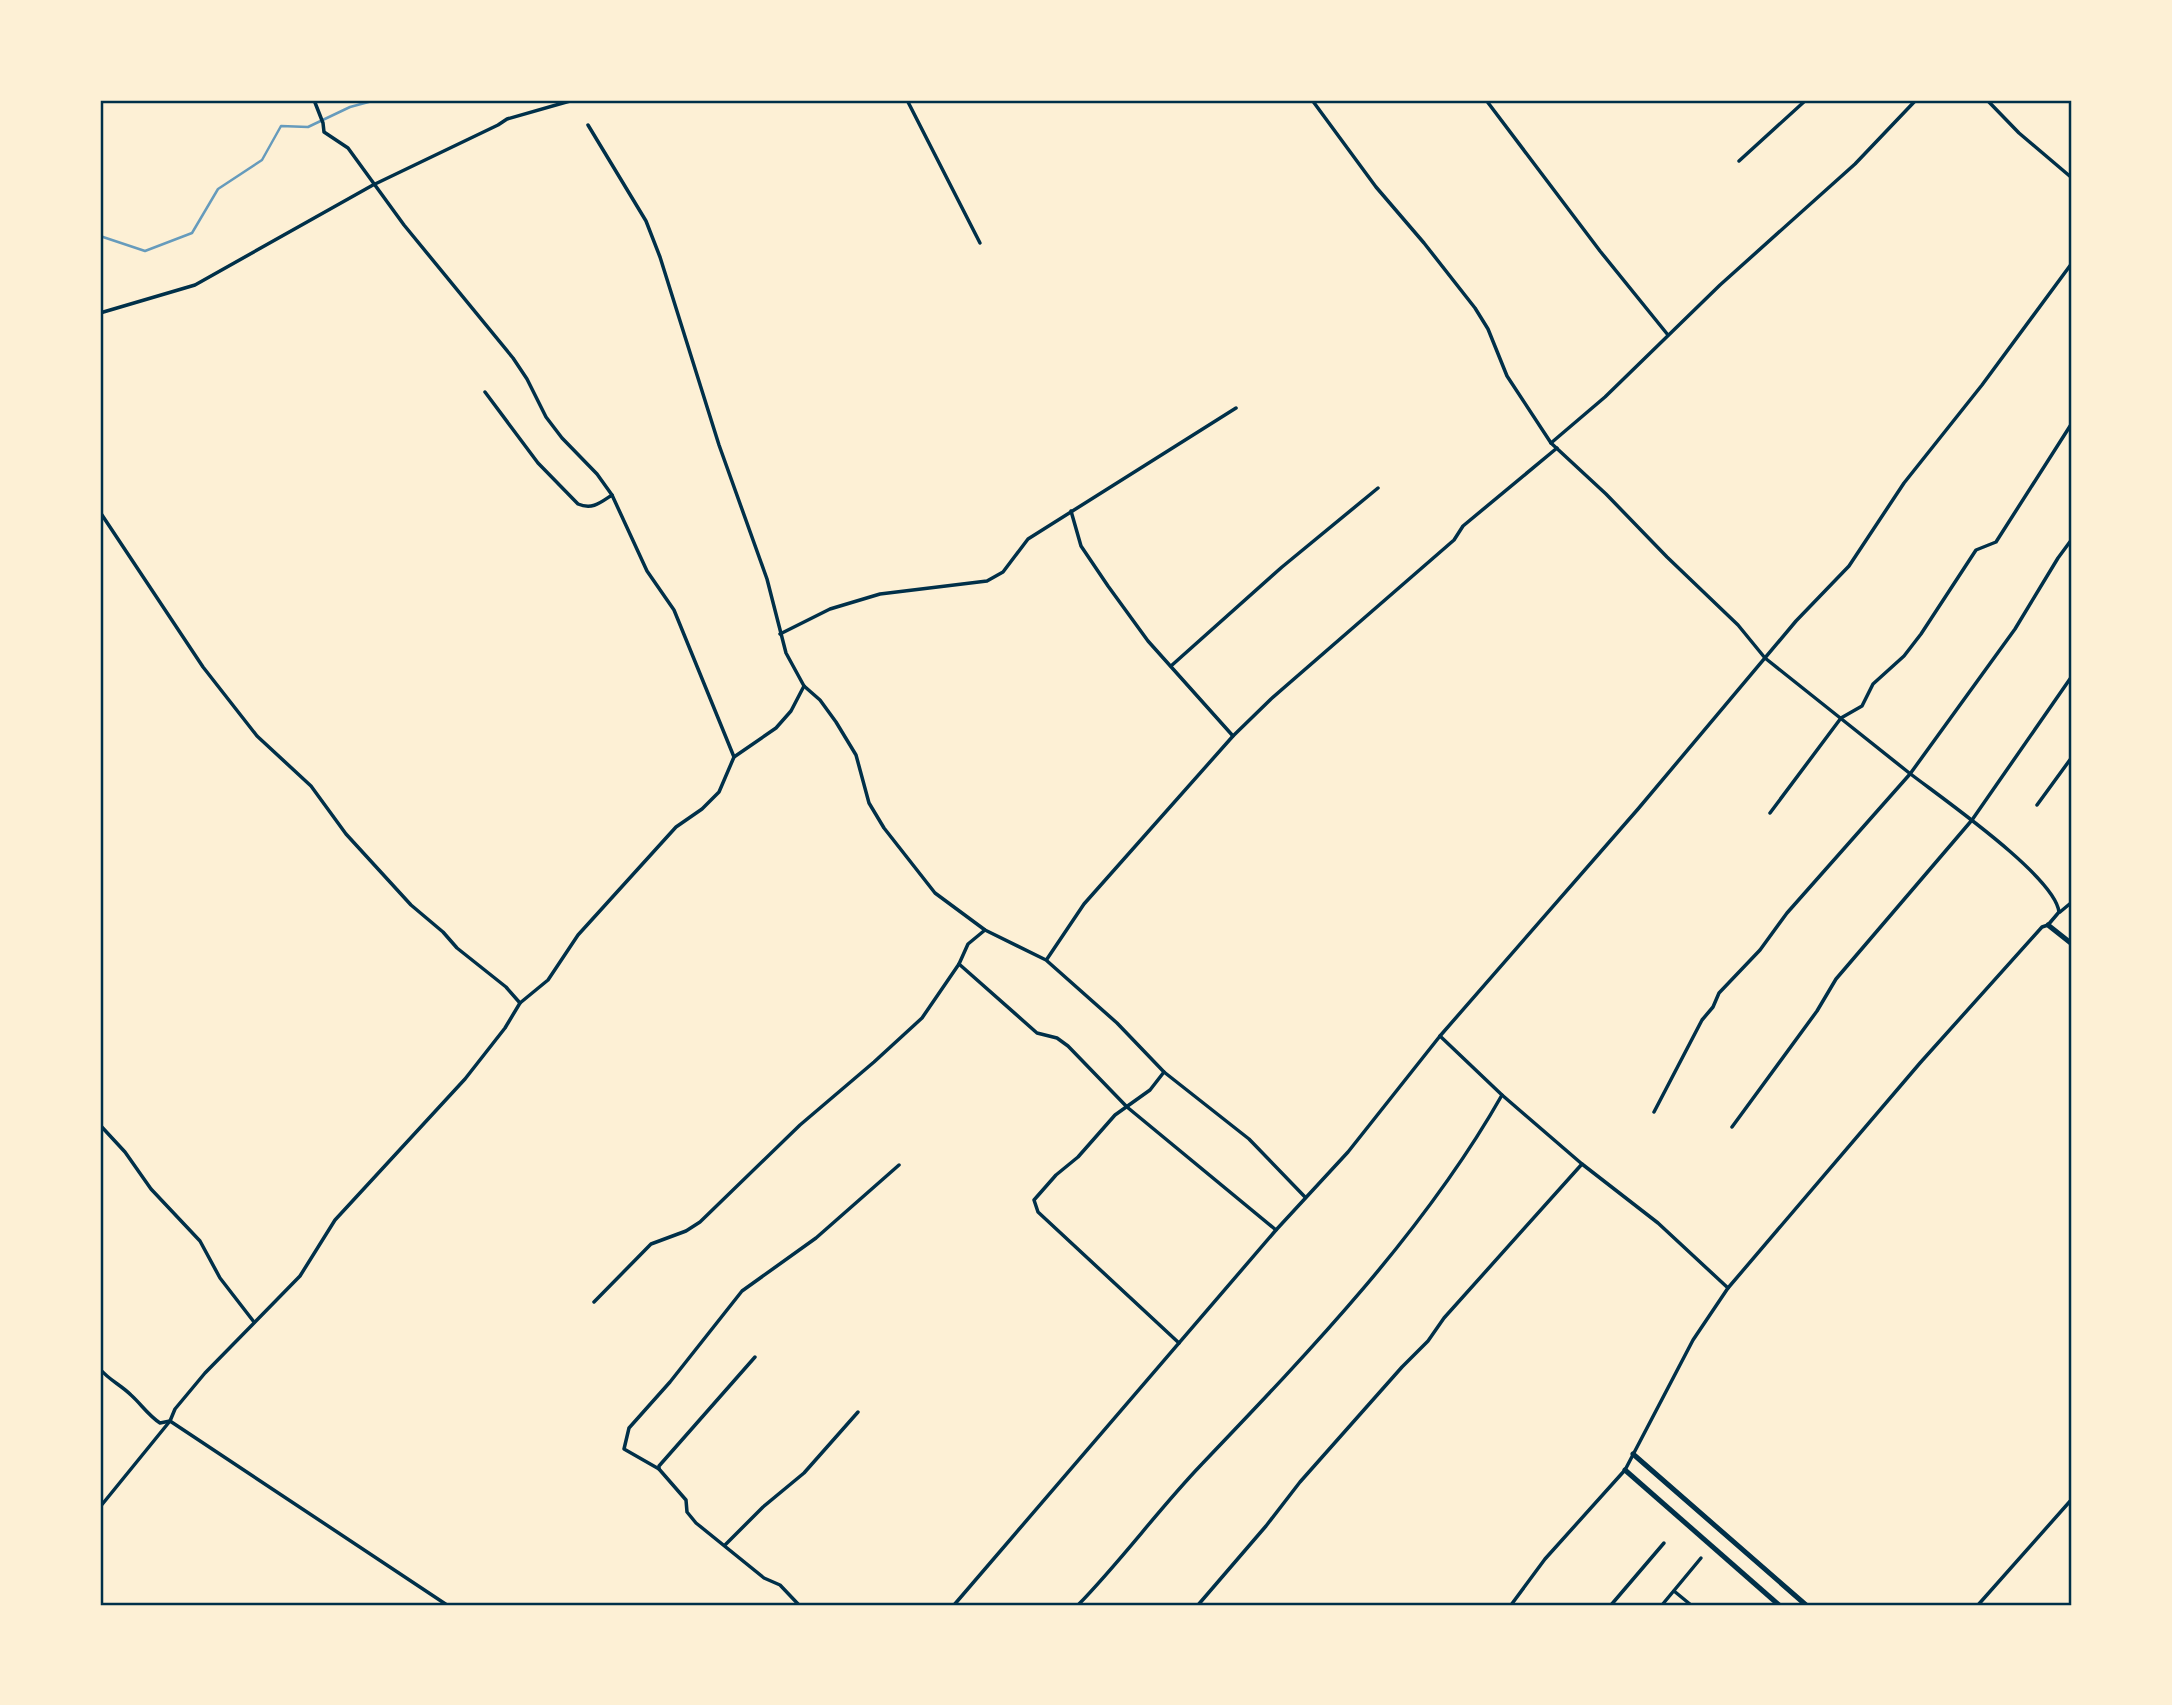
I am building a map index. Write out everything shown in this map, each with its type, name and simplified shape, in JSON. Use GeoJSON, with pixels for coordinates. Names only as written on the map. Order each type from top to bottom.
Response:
{"type":"FeatureCollection","features":[{"type":"Feature","properties":{"kind":"street"},"geometry":{"type":"LineString","coordinates":[[314,100],[324,132],[348,148],[373,185],[513,358],[546,417],[597,474],[612,495],[647,571],[674,610],[734,757]]}},
{"type":"Feature","properties":{"kind":"street"},"geometry":{"type":"LineString","coordinates":[[908,100],[980,243]]}},
{"type":"Feature","properties":{"kind":"street"},"geometry":{"type":"LineString","coordinates":[[1312,100],[1376,187],[1475,308],[1489,329],[1507,376],[1551,443],[1738,625],[1765,658],[1972,820],[2035,875],[2058,903],[2059,912]]}},
{"type":"Feature","properties":{"kind":"street"},"geometry":{"type":"LineString","coordinates":[[1486,100],[1600,251],[1668,335]]}},
{"type":"Feature","properties":{"kind":"street"},"geometry":{"type":"LineString","coordinates":[[1739,161],[1806,100]]}},
{"type":"Feature","properties":{"kind":"street"},"geometry":{"type":"LineString","coordinates":[[1551,443],[1605,397],[1788,221],[1855,164],[1916,100]]}},
{"type":"Feature","properties":{"kind":"street"},"geometry":{"type":"LineString","coordinates":[[1987,100],[2019,133],[2072,178]]}},
{"type":"Feature","properties":{"kind":"street"},"geometry":{"type":"LineString","coordinates":[[100,313],[195,285],[373,185],[507,119],[570,101]]}},
{"type":"Feature","properties":{"kind":"street"},"geometry":{"type":"LineString","coordinates":[[589,125],[646,221],[660,257],[719,445],[767,579],[786,653],[804,685],[820,700],[856,755],[869,803],[884,828],[935,893],[985,930],[1046,960],[1117,1023],[1164,1072],[1249,1139],[1305,1196]]}},
{"type":"Feature","properties":{"kind":"street"},"geometry":{"type":"LineString","coordinates":[[954,1605],[1305,1196],[1348,1152],[1440,1036],[1639,809],[1796,621],[1849,566],[1905,483],[2072,263]]}},
{"type":"Feature","properties":{"kind":"street"},"geometry":{"type":"LineString","coordinates":[[485,392],[538,463],[578,504],[595,506],[612,495]]}},
{"type":"Feature","properties":{"kind":"street"},"geometry":{"type":"LineString","coordinates":[[780,634],[830,609],[880,594],[988,581],[1003,572],[1028,539],[1236,408]]}},
{"type":"Feature","properties":{"kind":"street"},"geometry":{"type":"LineString","coordinates":[[1770,814],[1841,718],[1862,706],[1872,684],[1904,656],[1922,634],[1976,550],[1996,542],[2072,424]]}},
{"type":"Feature","properties":{"kind":"street"},"geometry":{"type":"LineString","coordinates":[[1046,960],[1084,905],[1233,736],[1271,699],[1454,540],[1464,526],[1558,448]]}},
{"type":"Feature","properties":{"kind":"street"},"geometry":{"type":"LineString","coordinates":[[1171,666],[1282,567],[1378,488]]}},
{"type":"Feature","properties":{"kind":"street"},"geometry":{"type":"LineString","coordinates":[[1071,511],[1081,546],[1148,640],[1233,736]]}},
{"type":"Feature","properties":{"kind":"street"},"geometry":{"type":"LineString","coordinates":[[100,512],[204,667],[257,736],[311,786],[346,834],[411,905],[443,932],[457,948],[506,987],[520,1003]]}},
{"type":"Feature","properties":{"kind":"street"},"geometry":{"type":"LineString","coordinates":[[1654,1112],[1719,993],[1760,950],[1796,903],[1910,774],[2015,629],[2072,539]]}},
{"type":"Feature","properties":{"kind":"street"},"geometry":{"type":"LineString","coordinates":[[1732,1127],[1836,979],[1972,820],[2072,676]]}},
{"type":"Feature","properties":{"kind":"street"},"geometry":{"type":"LineString","coordinates":[[100,1507],[205,1373],[300,1276],[335,1220],[465,1079],[505,1028],[520,1003],[548,980],[578,935],[676,827],[702,809],[719,792],[734,757],[776,728],[791,711],[804,685]]}},
{"type":"Feature","properties":{"kind":"street"},"geometry":{"type":"LineString","coordinates":[[2037,805],[2072,757]]}},
{"type":"Feature","properties":{"kind":"street"},"geometry":{"type":"LineString","coordinates":[[1511,1605],[1545,1559],[1625,1470],[1693,1340],[1728,1288],[1920,1062],[2042,928],[2072,902]]}},
{"type":"Feature","properties":{"kind":"street"},"geometry":{"type":"LineString","coordinates":[[2048,925],[2072,944]]}},
{"type":"Feature","properties":{"kind":"street"},"geometry":{"type":"LineString","coordinates":[[594,1302],[651,1244],[686,1231],[700,1222],[800,1125],[922,1018],[959,964],[968,944],[985,930]]}},
{"type":"Feature","properties":{"kind":"street"},"geometry":{"type":"LineString","coordinates":[[959,964],[1037,1032],[1057,1038],[1068,1046],[1127,1107],[1276,1230]]}},
{"type":"Feature","properties":{"kind":"street"},"geometry":{"type":"LineString","coordinates":[[1440,1036],[1502,1094],[1582,1164],[1658,1223],[1728,1288]]}},
{"type":"Feature","properties":{"kind":"street"},"geometry":{"type":"LineString","coordinates":[[1164,1072],[1150,1090],[1115,1115],[1078,1157],[1056,1175],[1034,1200],[1034,1205],[1038,1212],[1179,1343]]}},
{"type":"Feature","properties":{"kind":"street"},"geometry":{"type":"LineString","coordinates":[[1078,1605],[1182,1486],[1313,1347],[1416,1220],[1479,1136],[1502,1094]]}},
{"type":"Feature","properties":{"kind":"street"},"geometry":{"type":"LineString","coordinates":[[100,1125],[125,1152],[151,1189],[200,1241],[219,1278],[254,1322]]}},
{"type":"Feature","properties":{"kind":"street"},"geometry":{"type":"LineString","coordinates":[[1198,1605],[1300,1482],[1428,1341],[1444,1318],[1582,1164]]}},
{"type":"Feature","properties":{"kind":"street"},"geometry":{"type":"LineString","coordinates":[[799,1605],[780,1585],[764,1578],[687,1512],[686,1500],[659,1469],[624,1449],[629,1428],[670,1382],[742,1291],[816,1238],[899,1165]]}},
{"type":"Feature","properties":{"kind":"street"},"geometry":{"type":"LineString","coordinates":[[659,1469],[755,1357]]}},
{"type":"Feature","properties":{"kind":"street"},"geometry":{"type":"LineString","coordinates":[[100,1369],[160,1423],[170,1421],[447,1605]]}},
{"type":"Feature","properties":{"kind":"street"},"geometry":{"type":"LineString","coordinates":[[725,1545],[762,1507],[804,1474],[858,1412]]}},
{"type":"Feature","properties":{"kind":"street"},"geometry":{"type":"LineString","coordinates":[[1633,1454],[1806,1605]]}},
{"type":"Feature","properties":{"kind":"street"},"geometry":{"type":"LineString","coordinates":[[1625,1470],[1779,1605]]}},
{"type":"Feature","properties":{"kind":"street"},"geometry":{"type":"LineString","coordinates":[[1978,1605],[2072,1499]]}},
{"type":"Feature","properties":{"kind":"street"},"geometry":{"type":"LineString","coordinates":[[1611,1605],[1664,1543]]}},
{"type":"Feature","properties":{"kind":"street"},"geometry":{"type":"LineString","coordinates":[[1662,1605],[1701,1558]]}},
{"type":"Feature","properties":{"kind":"street"},"geometry":{"type":"LineString","coordinates":[[1674,1591],[1692,1605]]}},
{"type":"Feature","properties":{"kind":"waterway"},"geometry":{"type":"LineString","coordinates":[[100,236],[145,251],[192,233],[218,189],[262,160],[281,126],[308,127],[350,107],[376,100]]}}]}
